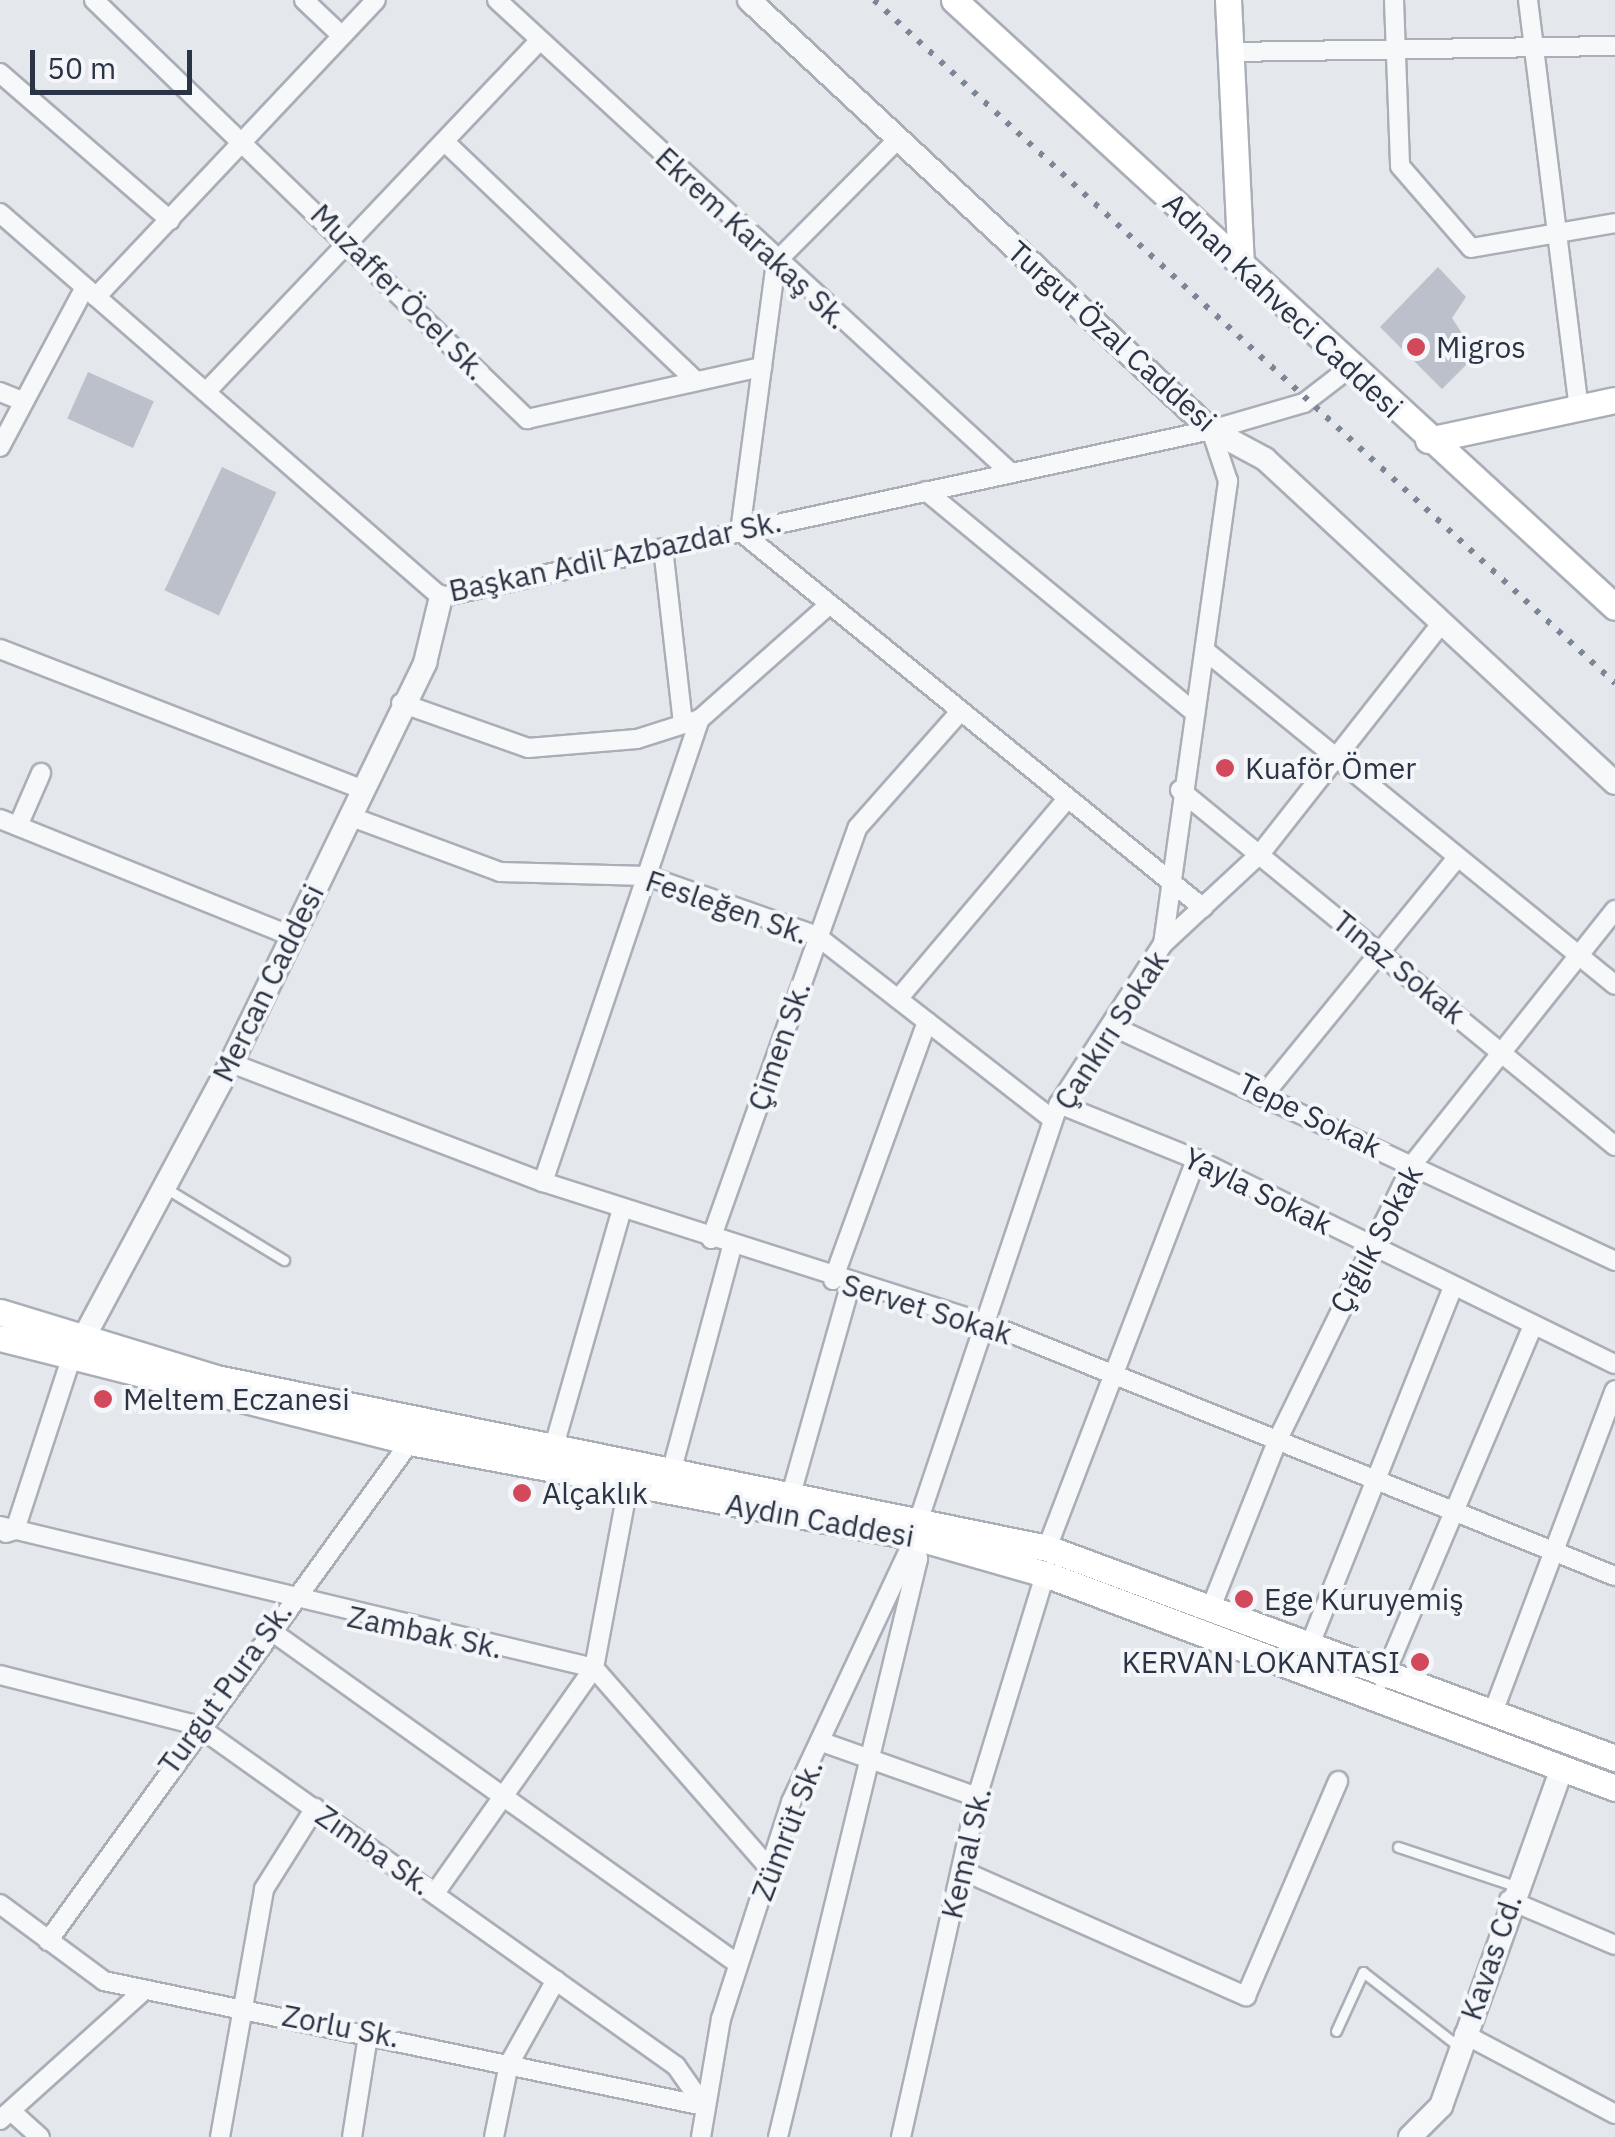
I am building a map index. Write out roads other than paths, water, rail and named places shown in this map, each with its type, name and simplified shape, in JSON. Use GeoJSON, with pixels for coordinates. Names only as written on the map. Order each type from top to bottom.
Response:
{"type":"FeatureCollection","features":[{"type":"Feature","properties":{"kind":"main road","name":"Adnan Kahveci Caddesi"},"geometry":{"type":"LineString","coordinates":[[954,0],[1348,369],[1615,607]]}},
{"type":"Feature","properties":{"kind":"main road"},"geometry":{"type":"LineString","coordinates":[[1224,4],[1241,265]]}},
{"type":"Feature","properties":{"kind":"main road"},"geometry":{"type":"LineString","coordinates":[[1428,440],[1615,400]]}},
{"type":"Feature","properties":{"kind":"main road","name":"Aydın Caddesi"},"geometry":{"type":"LineString","coordinates":[[0,1312],[78,1349],[410,1442],[628,1486],[918,1526]]}},
{"type":"Feature","properties":{"kind":"main road","name":"Aydın Caddesi"},"geometry":{"type":"LineString","coordinates":[[0,1338],[78,1349],[792,1492],[1210,1610],[1309,1646],[1383,1679],[1615,1758]]}},
{"type":"Feature","properties":{"kind":"main road","name":"Aydın Caddesi"},"geometry":{"type":"LineString","coordinates":[[1046,1561],[1561,1770],[1615,1788]]}},
{"type":"Feature","properties":{"kind":"street","name":"Muzaffer Öcel Sk."},"geometry":{"type":"LineString","coordinates":[[94,0],[352,243],[527,419],[762,367]]}},
{"type":"Feature","properties":{"kind":"street"},"geometry":{"type":"LineString","coordinates":[[304,0],[342,36]]}},
{"type":"Feature","properties":{"kind":"street"},"geometry":{"type":"LineString","coordinates":[[0,446],[22,401],[90,292],[170,220],[376,0]]}},
{"type":"Feature","properties":{"kind":"street","name":"Ekrem Karakaş Sk."},"geometry":{"type":"LineString","coordinates":[[496,0],[776,262],[1011,473]]}},
{"type":"Feature","properties":{"kind":"street","name":"Turgut Özal Caddesi"},"geometry":{"type":"LineString","coordinates":[[750,0],[1210,430],[1265,459],[1615,783]]}},
{"type":"Feature","properties":{"kind":"street"},"geometry":{"type":"LineString","coordinates":[[1394,0],[1400,166],[1471,248],[1615,223]]}},
{"type":"Feature","properties":{"kind":"street"},"geometry":{"type":"LineString","coordinates":[[1528,0],[1579,408]]}},
{"type":"Feature","properties":{"kind":"street"},"geometry":{"type":"LineString","coordinates":[[206,392],[352,243],[540,40]]}},
{"type":"Feature","properties":{"kind":"street"},"geometry":{"type":"LineString","coordinates":[[1230,52],[1615,46]]}},
{"type":"Feature","properties":{"kind":"street"},"geometry":{"type":"LineString","coordinates":[[0,74],[170,220]]}},
{"type":"Feature","properties":{"kind":"street"},"geometry":{"type":"LineString","coordinates":[[898,139],[776,262],[740,531],[958,714],[1203,908]]}},
{"type":"Feature","properties":{"kind":"street"},"geometry":{"type":"LineString","coordinates":[[445,142],[695,380]]}},
{"type":"Feature","properties":{"kind":"street","name":"Başkan Adil Azbazdar Sk."},"geometry":{"type":"LineString","coordinates":[[0,214],[441,597],[1210,430],[1304,404],[1348,369]]}},
{"type":"Feature","properties":{"kind":"street"},"geometry":{"type":"LineString","coordinates":[[0,392],[22,401]]}},
{"type":"Feature","properties":{"kind":"street"},"geometry":{"type":"LineString","coordinates":[[1163,944],[1180,790],[1208,653],[1228,482],[1210,430]]}},
{"type":"Feature","properties":{"kind":"street"},"geometry":{"type":"LineString","coordinates":[[926,491],[1196,714]]}},
{"type":"Feature","properties":{"kind":"street"},"geometry":{"type":"LineString","coordinates":[[543,1182],[647,876],[692,722],[662,548]]}},
{"type":"Feature","properties":{"kind":"street","name":"Mercan Caddesi"},"geometry":{"type":"LineString","coordinates":[[78,1349],[231,1063],[401,703],[425,663],[441,597]]}},
{"type":"Feature","properties":{"kind":"street"},"geometry":{"type":"LineString","coordinates":[[401,703],[528,748],[637,740],[692,722],[829,605]]}},
{"type":"Feature","properties":{"kind":"street","name":"Çankırı Sokak"},"geometry":{"type":"LineString","coordinates":[[918,1526],[1056,1112],[1163,944],[1260,854],[1441,624]]}},
{"type":"Feature","properties":{"kind":"street"},"geometry":{"type":"LineString","coordinates":[[0,649],[362,789]]}},
{"type":"Feature","properties":{"kind":"street"},"geometry":{"type":"LineString","coordinates":[[1208,653],[1615,984]]}},
{"type":"Feature","properties":{"kind":"street","name":"Çimen Sk."},"geometry":{"type":"LineString","coordinates":[[711,1239],[858,827],[958,714]]}},
{"type":"Feature","properties":{"kind":"street"},"geometry":{"type":"LineString","coordinates":[[18,826],[41,773]]}},
{"type":"Feature","properties":{"kind":"street","name":"Tınaz Sokak"},"geometry":{"type":"LineString","coordinates":[[1180,790],[1615,1146]]}},
{"type":"Feature","properties":{"kind":"street"},"geometry":{"type":"LineString","coordinates":[[898,1000],[1067,799]]}},
{"type":"Feature","properties":{"kind":"street","name":"Fesleğen Sk."},"geometry":{"type":"LineString","coordinates":[[348,816],[500,872],[647,876],[817,936],[927,1022],[1056,1112]]}},
{"type":"Feature","properties":{"kind":"street"},"geometry":{"type":"LineString","coordinates":[[0,819],[291,936]]}},
{"type":"Feature","properties":{"kind":"street"},"geometry":{"type":"LineString","coordinates":[[1266,1092],[1458,857]]}},
{"type":"Feature","properties":{"kind":"street","name":"Çığlık Sokak"},"geometry":{"type":"LineString","coordinates":[[1210,1610],[1278,1440],[1368,1245],[1412,1164],[1615,910]]}},
{"type":"Feature","properties":{"kind":"street"},"geometry":{"type":"LineString","coordinates":[[792,1492],[841,1283],[927,1022]]}},
{"type":"Feature","properties":{"kind":"street","name":"Tepe Sokak"},"geometry":{"type":"LineString","coordinates":[[1112,1026],[1266,1092],[1615,1261]]}},
{"type":"Feature","properties":{"kind":"street","name":"Servet Sokak"},"geometry":{"type":"LineString","coordinates":[[231,1063],[543,1182],[841,1283],[983,1322],[1453,1506],[1615,1576]]}},
{"type":"Feature","properties":{"kind":"street","name":"Yayla Sokak"},"geometry":{"type":"LineString","coordinates":[[1056,1112],[1196,1159],[1615,1364]]}},
{"type":"Feature","properties":{"kind":"street","name":"Kemal Sk."},"geometry":{"type":"LineString","coordinates":[[901,2137],[978,1797],[1046,1561],[1196,1159]]}},
{"type":"Feature","properties":{"kind":"street"},"geometry":{"type":"LineString","coordinates":[[554,1446],[622,1209]]}},
{"type":"Feature","properties":{"kind":"street"},"geometry":{"type":"LineString","coordinates":[[672,1468],[732,1246]]}},
{"type":"Feature","properties":{"kind":"street"},"geometry":{"type":"LineString","coordinates":[[1309,1646],[1452,1286]]}},
{"type":"Feature","properties":{"kind":"street"},"geometry":{"type":"LineString","coordinates":[[1383,1679],[1453,1506],[1533,1326]]}},
{"type":"Feature","properties":{"kind":"street"},"geometry":{"type":"LineString","coordinates":[[5,1530],[78,1349]]}},
{"type":"Feature","properties":{"kind":"street"},"geometry":{"type":"LineString","coordinates":[[1492,1715],[1550,1550],[1615,1390]]}},
{"type":"Feature","properties":{"kind":"street","name":"Turgut Pura Sk."},"geometry":{"type":"LineString","coordinates":[[48,1941],[196,1725],[410,1442]]}},
{"type":"Feature","properties":{"kind":"street"},"geometry":{"type":"LineString","coordinates":[[434,1892],[594,1668],[628,1486]]}},
{"type":"Feature","properties":{"kind":"street"},"geometry":{"type":"LineString","coordinates":[[778,2137],[865,1756],[918,1560],[918,1526]]}},
{"type":"Feature","properties":{"kind":"street","name":"Zümrüt Sk."},"geometry":{"type":"LineString","coordinates":[[701,2137],[704,2106],[738,1964],[769,1868],[918,1526]]}},
{"type":"Feature","properties":{"kind":"street","name":"Zambak Sk."},"geometry":{"type":"LineString","coordinates":[[5,1530],[286,1602],[594,1668]]}},
{"type":"Feature","properties":{"kind":"street"},"geometry":{"type":"LineString","coordinates":[[267,1628],[738,1964]]}},
{"type":"Feature","properties":{"kind":"street"},"geometry":{"type":"LineString","coordinates":[[594,1668],[769,1868]]}},
{"type":"Feature","properties":{"kind":"street","name":"Zımba Sk."},"geometry":{"type":"LineString","coordinates":[[0,1674],[196,1725],[676,2066],[704,2106]]}},
{"type":"Feature","properties":{"kind":"street"},"geometry":{"type":"LineString","coordinates":[[822,1742],[978,1797]]}},
{"type":"Feature","properties":{"kind":"street","name":"Kavas Cd."},"geometry":{"type":"LineString","coordinates":[[1410,2137],[1441,2106],[1512,1893],[1561,1770]]}},
{"type":"Feature","properties":{"kind":"street"},"geometry":{"type":"LineString","coordinates":[[961,1870],[1246,1996],[1338,1781]]}},
{"type":"Feature","properties":{"kind":"street"},"geometry":{"type":"LineString","coordinates":[[220,2137],[264,1889],[315,1808]]}},
{"type":"Feature","properties":{"kind":"street"},"geometry":{"type":"LineString","coordinates":[[1512,1893],[1615,1945]]}},
{"type":"Feature","properties":{"kind":"street","name":"Zorlu Sk."},"geometry":{"type":"LineString","coordinates":[[0,1904],[104,1981],[142,1992],[369,2030],[704,2106]]}},
{"type":"Feature","properties":{"kind":"street"},"geometry":{"type":"LineString","coordinates":[[494,2137],[509,2064],[556,1980]]}},
{"type":"Feature","properties":{"kind":"street"},"geometry":{"type":"LineString","coordinates":[[40,2137],[5,2116],[142,1992]]}},
{"type":"Feature","properties":{"kind":"street"},"geometry":{"type":"LineString","coordinates":[[352,2137],[369,2030]]}},
{"type":"Feature","properties":{"kind":"street"},"geometry":{"type":"LineString","coordinates":[[1462,2041],[1615,2114]]}},
{"type":"Feature","properties":{"kind":"lane"},"geometry":{"type":"LineString","coordinates":[[164,1188],[284,1260]]}},
{"type":"Feature","properties":{"kind":"lane"},"geometry":{"type":"LineString","coordinates":[[1398,1848],[1512,1893]]}},
{"type":"Feature","properties":{"kind":"lane"},"geometry":{"type":"LineString","coordinates":[[1336,2032],[1364,1972],[1462,2041]]}},
{"type":"Feature","properties":{"kind":"railway"},"geometry":{"type":"LineString","coordinates":[[874,0],[1615,683]]}},
{"type":"Feature","properties":{"kind":"place","name":"Migros"},"geometry":{"type":"Point","coordinates":[1416,347]}},
{"type":"Feature","properties":{"kind":"place","name":"Kuaför Ömer"},"geometry":{"type":"Point","coordinates":[1225,768]}},
{"type":"Feature","properties":{"kind":"place","name":"Meltem Eczanesi"},"geometry":{"type":"Point","coordinates":[103,1399]}},
{"type":"Feature","properties":{"kind":"place","name":"Alçaklık"},"geometry":{"type":"Point","coordinates":[522,1493]}},
{"type":"Feature","properties":{"kind":"place","name":"Ege Kuruyemiş"},"geometry":{"type":"Point","coordinates":[1244,1599]}},
{"type":"Feature","properties":{"kind":"place","name":"KERVAN LOKANTASI"},"geometry":{"type":"Point","coordinates":[1420,1662]}}]}
